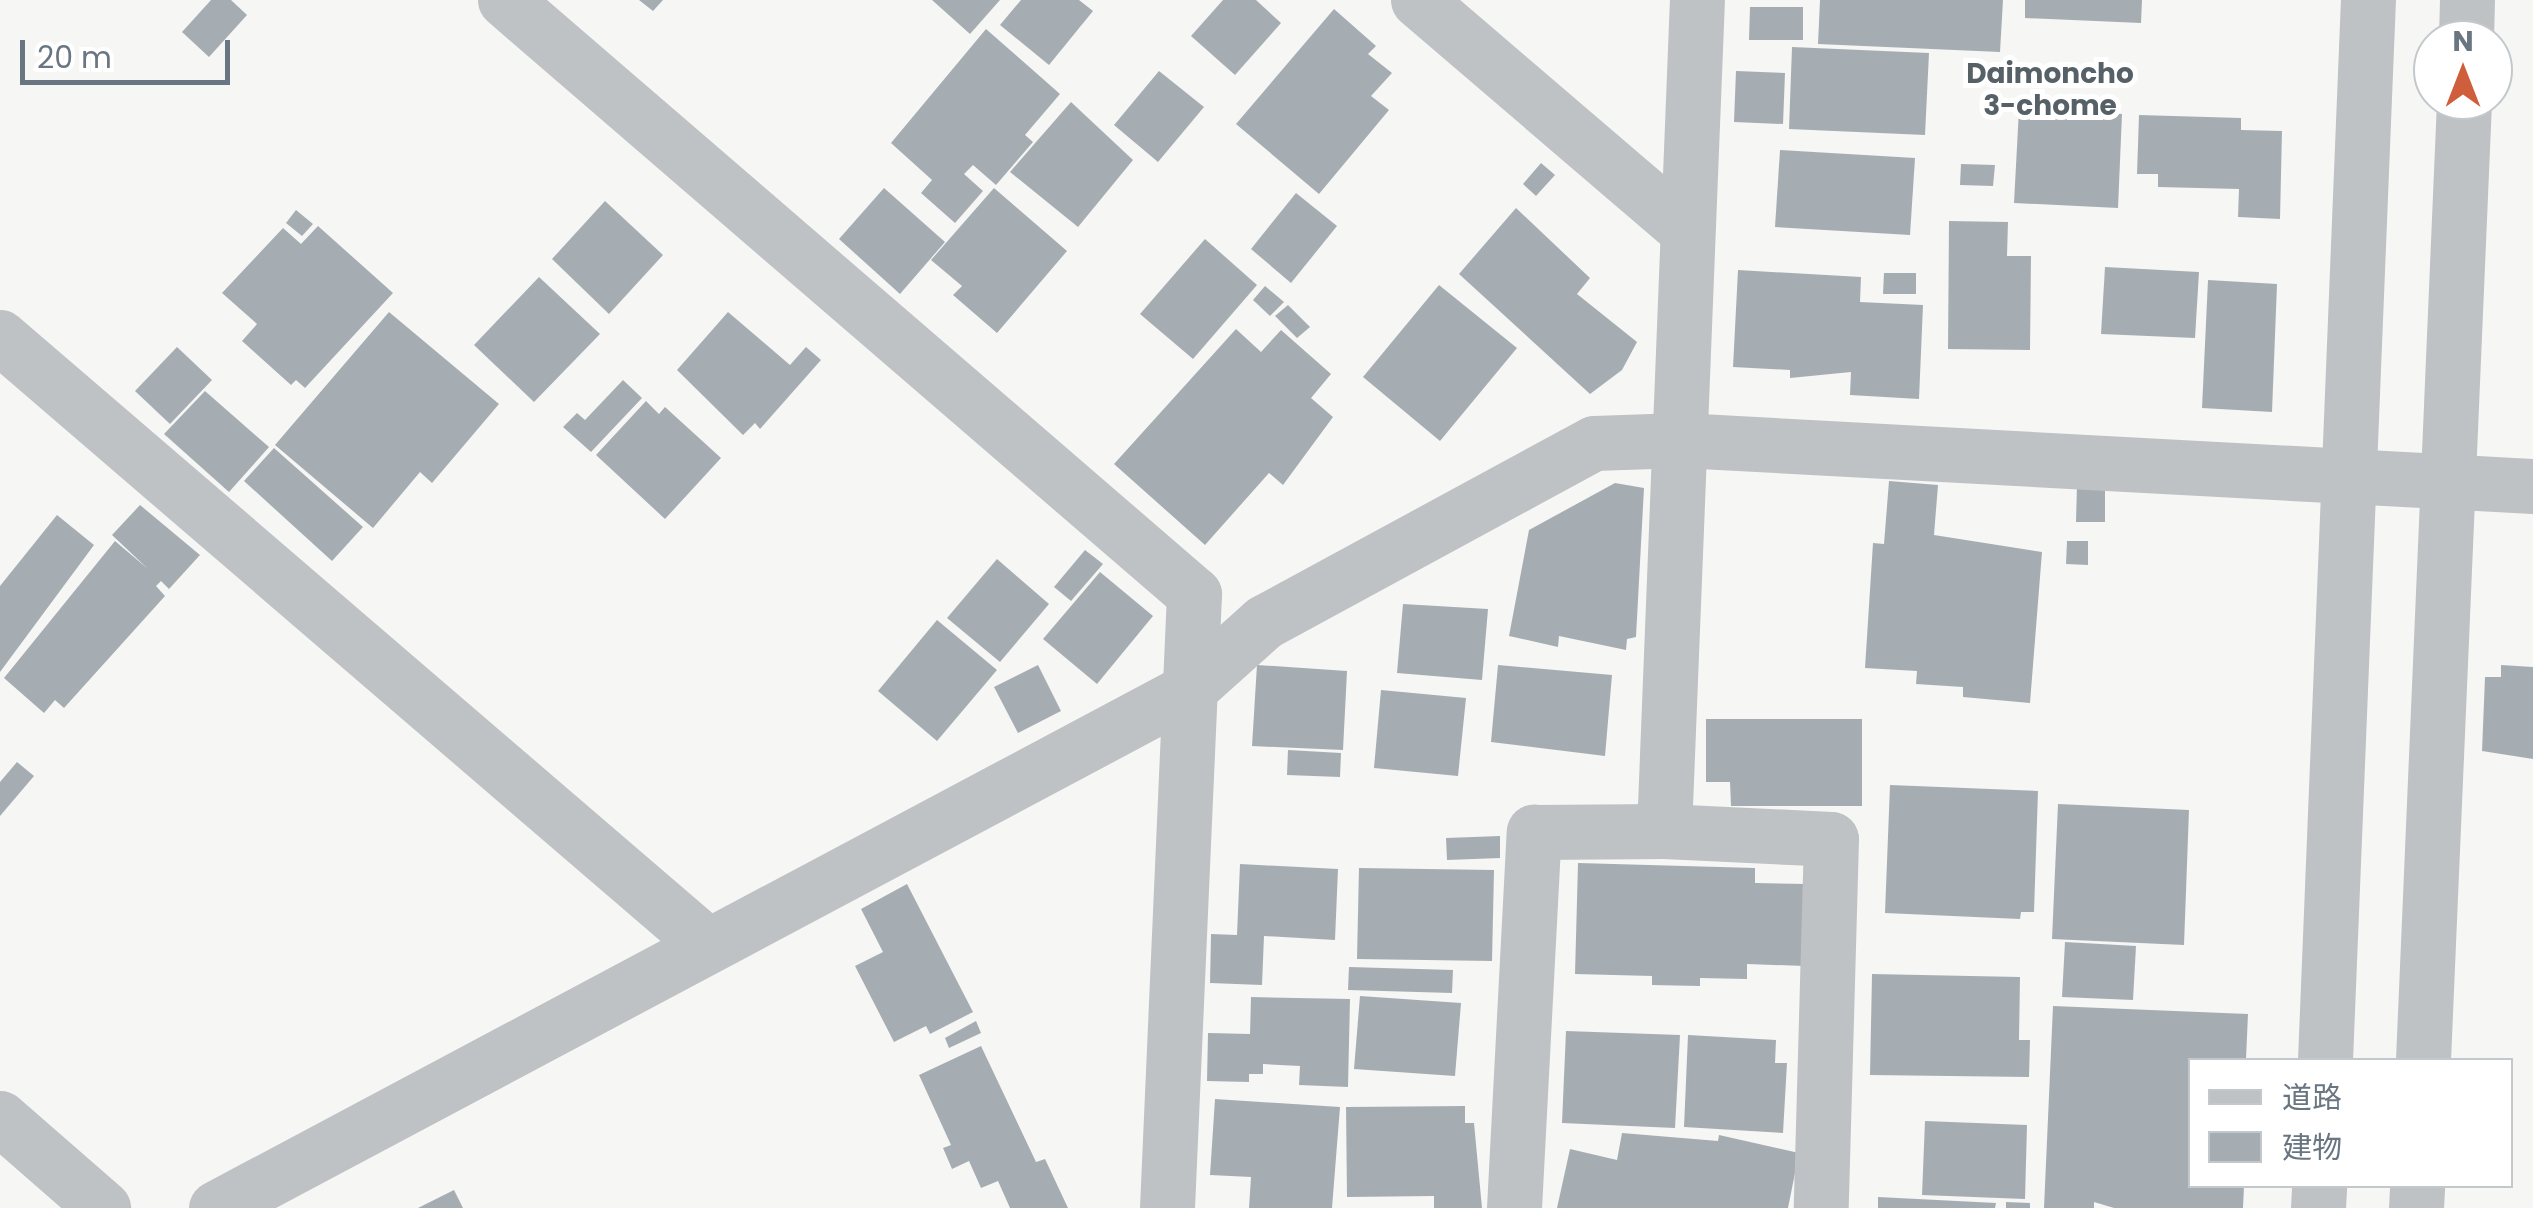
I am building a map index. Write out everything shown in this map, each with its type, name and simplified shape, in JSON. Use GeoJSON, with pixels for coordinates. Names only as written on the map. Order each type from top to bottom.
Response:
{"type":"FeatureCollection","features":[{"type":"Feature","properties":{"kind":"street"},"geometry":{"type":"LineString","coordinates":[[505,0],[1194,594],[1167,1208]]}},
{"type":"Feature","properties":{"kind":"street"},"geometry":{"type":"LineString","coordinates":[[1418,0],[1686,230]]}},
{"type":"Feature","properties":{"kind":"street"},"geometry":{"type":"LineString","coordinates":[[1664,830],[1697,0]]}},
{"type":"Feature","properties":{"kind":"street"},"geometry":{"type":"LineString","coordinates":[[2325,1058],[2353,479],[2368,0]]}},
{"type":"Feature","properties":{"kind":"street"},"geometry":{"type":"LineString","coordinates":[[2423,1058],[2452,484],[2463,120]]}},
{"type":"Feature","properties":{"kind":"street"},"geometry":{"type":"LineString","coordinates":[[0,337],[705,944]]}},
{"type":"Feature","properties":{"kind":"street"},"geometry":{"type":"LineString","coordinates":[[216,1208],[705,944],[1187,691],[1264,622],[1594,443],[1680,440],[2533,486]]}},
{"type":"Feature","properties":{"kind":"street"},"geometry":{"type":"LineString","coordinates":[[1514,1208],[1534,832],[1664,830],[1831,839],[1821,1208]]}},
{"type":"Feature","properties":{"kind":"street"},"geometry":{"type":"LineString","coordinates":[[0,1118],[103,1208]]}},
{"type":"Feature","properties":{"kind":"building"},"geometry":{"type":"Polygon","coordinates":[[[211,0],[231,0],[247,15],[209,57],[182,32],[211,0]]]}},
{"type":"Feature","properties":{"kind":"building"},"geometry":{"type":"Polygon","coordinates":[[[639,0],[663,0],[653,11],[639,0]]]}},
{"type":"Feature","properties":{"kind":"building"},"geometry":{"type":"Polygon","coordinates":[[[932,0],[1000,0],[970,34],[932,0]]]}},
{"type":"Feature","properties":{"kind":"building"},"geometry":{"type":"Polygon","coordinates":[[[1021,0],[1079,0],[1093,11],[1049,65],[1000,25],[1021,0]]]}},
{"type":"Feature","properties":{"kind":"building"},"geometry":{"type":"Polygon","coordinates":[[[1223,0],[1256,0],[1281,23],[1235,75],[1191,36],[1223,0]]]}},
{"type":"Feature","properties":{"kind":"building"},"geometry":{"type":"Polygon","coordinates":[[[1820,0],[2003,0],[2000,52],[1818,44],[1820,0]]]}},
{"type":"Feature","properties":{"kind":"building"},"geometry":{"type":"Polygon","coordinates":[[[2025,0],[2142,0],[2141,23],[2025,18],[2025,0]]]}},
{"type":"Feature","properties":{"kind":"building"},"geometry":{"type":"Polygon","coordinates":[[[1750,7],[1803,7],[1803,40],[1749,40],[1750,7]]]}},
{"type":"Feature","properties":{"kind":"building"},"geometry":{"type":"Polygon","coordinates":[[[1334,9],[1376,46],[1368,54],[1392,73],[1371,96],[1389,110],[1319,194],[1236,124],[1334,9]]]}},
{"type":"Feature","properties":{"kind":"building"},"geometry":{"type":"Polygon","coordinates":[[[986,29],[1060,94],[1025,135],[1033,142],[996,185],[973,165],[964,174],[983,191],[955,223],[921,193],[932,180],[891,143],[986,29]]]}},
{"type":"Feature","properties":{"kind":"building"},"geometry":{"type":"Polygon","coordinates":[[[1792,47],[1929,53],[1925,135],[1789,129],[1792,47]]]}},
{"type":"Feature","properties":{"kind":"building"},"geometry":{"type":"Polygon","coordinates":[[[1159,71],[1204,107],[1158,162],[1114,125],[1159,71]]]}},
{"type":"Feature","properties":{"kind":"building"},"geometry":{"type":"Polygon","coordinates":[[[1736,71],[1785,73],[1783,124],[1734,122],[1736,71]]]}},
{"type":"Feature","properties":{"kind":"building"},"geometry":{"type":"Polygon","coordinates":[[[1071,102],[1133,160],[1078,227],[1010,172],[1071,102]]]}},
{"type":"Feature","properties":{"kind":"building"},"geometry":{"type":"Polygon","coordinates":[[[2019,109],[2122,114],[2118,208],[2014,203],[2019,109]]]}},
{"type":"Feature","properties":{"kind":"building"},"geometry":{"type":"Polygon","coordinates":[[[2139,115],[2241,118],[2241,130],[2282,131],[2280,219],[2238,217],[2239,189],[2158,187],[2158,174],[2137,174],[2139,115]]]}},
{"type":"Feature","properties":{"kind":"building"},"geometry":{"type":"Polygon","coordinates":[[[1780,150],[1915,158],[1910,235],[1775,227],[1780,150]]]}},
{"type":"Feature","properties":{"kind":"building"},"geometry":{"type":"Polygon","coordinates":[[[1541,163],[1555,175],[1536,196],[1523,184],[1541,163]]]}},
{"type":"Feature","properties":{"kind":"building"},"geometry":{"type":"Polygon","coordinates":[[[1961,164],[1995,165],[1993,186],[1960,185],[1961,164]]]}},
{"type":"Feature","properties":{"kind":"building"},"geometry":{"type":"Polygon","coordinates":[[[884,188],[945,242],[900,294],[839,239],[884,188]]]}},
{"type":"Feature","properties":{"kind":"building"},"geometry":{"type":"Polygon","coordinates":[[[994,188],[1067,251],[997,333],[953,295],[962,286],[931,260],[994,188]]]}},
{"type":"Feature","properties":{"kind":"building"},"geometry":{"type":"Polygon","coordinates":[[[1296,193],[1337,226],[1291,283],[1251,249],[1296,193]]]}},
{"type":"Feature","properties":{"kind":"building"},"geometry":{"type":"Polygon","coordinates":[[[605,201],[663,255],[609,314],[552,259],[605,201]]]}},
{"type":"Feature","properties":{"kind":"building"},"geometry":{"type":"Polygon","coordinates":[[[1516,208],[1590,278],[1577,294],[1637,342],[1622,370],[1590,394],[1459,274],[1516,208]]]}},
{"type":"Feature","properties":{"kind":"building"},"geometry":{"type":"Polygon","coordinates":[[[296,210],[313,224],[302,236],[286,223],[296,210]]]}},
{"type":"Feature","properties":{"kind":"building"},"geometry":{"type":"Polygon","coordinates":[[[1949,221],[2008,222],[2007,256],[2031,256],[2030,350],[1948,349],[1949,221]]]}},
{"type":"Feature","properties":{"kind":"building"},"geometry":{"type":"Polygon","coordinates":[[[318,226],[393,293],[305,388],[296,380],[291,385],[242,341],[257,324],[222,293],[283,228],[301,244],[318,226]]]}},
{"type":"Feature","properties":{"kind":"building"},"geometry":{"type":"Polygon","coordinates":[[[1205,239],[1257,285],[1193,359],[1140,314],[1205,239]]]}},
{"type":"Feature","properties":{"kind":"building"},"geometry":{"type":"Polygon","coordinates":[[[2105,267],[2199,272],[2195,338],[2101,334],[2105,267]]]}},
{"type":"Feature","properties":{"kind":"building"},"geometry":{"type":"Polygon","coordinates":[[[1738,270],[1861,277],[1860,302],[1923,305],[1919,399],[1850,395],[1851,372],[1790,378],[1790,370],[1733,367],[1738,270]]]}},
{"type":"Feature","properties":{"kind":"building"},"geometry":{"type":"Polygon","coordinates":[[[1884,273],[1916,273],[1916,294],[1883,294],[1884,273]]]}},
{"type":"Feature","properties":{"kind":"building"},"geometry":{"type":"Polygon","coordinates":[[[539,277],[600,334],[534,402],[474,345],[539,277]]]}},
{"type":"Feature","properties":{"kind":"building"},"geometry":{"type":"Polygon","coordinates":[[[2208,280],[2277,284],[2272,412],[2202,408],[2208,280]]]}},
{"type":"Feature","properties":{"kind":"building"},"geometry":{"type":"Polygon","coordinates":[[[1439,285],[1517,348],[1440,441],[1363,377],[1439,285]]]}},
{"type":"Feature","properties":{"kind":"building"},"geometry":{"type":"Polygon","coordinates":[[[1265,286],[1284,302],[1270,316],[1253,300],[1265,286]]]}},
{"type":"Feature","properties":{"kind":"building"},"geometry":{"type":"Polygon","coordinates":[[[1288,305],[1310,327],[1297,338],[1275,316],[1288,305]]]}},
{"type":"Feature","properties":{"kind":"building"},"geometry":{"type":"Polygon","coordinates":[[[389,312],[499,404],[432,483],[420,472],[373,528],[275,445],[389,312]]]}},
{"type":"Feature","properties":{"kind":"building"},"geometry":{"type":"Polygon","coordinates":[[[728,312],[790,365],[806,347],[821,360],[760,429],[755,423],[743,435],[677,370],[728,312]]]}},
{"type":"Feature","properties":{"kind":"building"},"geometry":{"type":"Polygon","coordinates":[[[1236,329],[1261,352],[1281,330],[1331,374],[1311,398],[1333,417],[1283,485],[1269,473],[1205,545],[1114,464],[1236,329]]]}},
{"type":"Feature","properties":{"kind":"building"},"geometry":{"type":"Polygon","coordinates":[[[177,347],[212,380],[170,424],[135,391],[177,347]]]}},
{"type":"Feature","properties":{"kind":"building"},"geometry":{"type":"Polygon","coordinates":[[[623,380],[642,398],[591,452],[563,427],[577,413],[585,420],[623,380]]]}},
{"type":"Feature","properties":{"kind":"building"},"geometry":{"type":"Polygon","coordinates":[[[205,391],[269,447],[229,492],[164,434],[205,391]]]}},
{"type":"Feature","properties":{"kind":"building"},"geometry":{"type":"Polygon","coordinates":[[[646,401],[659,414],[665,407],[721,458],[665,519],[596,455],[646,401]]]}},
{"type":"Feature","properties":{"kind":"building"},"geometry":{"type":"Polygon","coordinates":[[[274,448],[363,527],[332,561],[244,481],[274,448]]]}},
{"type":"Feature","properties":{"kind":"building"},"geometry":{"type":"Polygon","coordinates":[[[1889,481],[1938,485],[1934,535],[2042,552],[2030,703],[1963,697],[1963,687],[1916,684],[1917,671],[1865,668],[1873,543],[1884,544],[1889,481]]]}},
{"type":"Feature","properties":{"kind":"building"},"geometry":{"type":"Polygon","coordinates":[[[1615,483],[1644,488],[1636,637],[1627,639],[1626,650],[1559,636],[1558,647],[1509,636],[1529,530],[1615,483]]]}},
{"type":"Feature","properties":{"kind":"building"},"geometry":{"type":"Polygon","coordinates":[[[2077,485],[2105,486],[2105,522],[2076,522],[2077,485]]]}},
{"type":"Feature","properties":{"kind":"building"},"geometry":{"type":"Polygon","coordinates":[[[140,505],[200,555],[169,589],[161,581],[156,586],[165,596],[64,708],[55,700],[44,713],[4,678],[115,541],[148,569],[112,535],[140,505]]]}},
{"type":"Feature","properties":{"kind":"building"},"geometry":{"type":"Polygon","coordinates":[[[57,515],[94,545],[0,672],[0,586],[57,515]]]}},
{"type":"Feature","properties":{"kind":"building"},"geometry":{"type":"Polygon","coordinates":[[[2067,541],[2088,541],[2088,565],[2066,564],[2067,541]]]}},
{"type":"Feature","properties":{"kind":"building"},"geometry":{"type":"Polygon","coordinates":[[[1085,550],[1103,564],[1071,601],[1054,587],[1085,550]]]}},
{"type":"Feature","properties":{"kind":"building"},"geometry":{"type":"Polygon","coordinates":[[[997,559],[1049,604],[1000,662],[947,618],[997,559]]]}},
{"type":"Feature","properties":{"kind":"building"},"geometry":{"type":"Polygon","coordinates":[[[1100,572],[1153,616],[1097,684],[1043,639],[1100,572]]]}},
{"type":"Feature","properties":{"kind":"building"},"geometry":{"type":"Polygon","coordinates":[[[1403,604],[1488,609],[1482,680],[1397,673],[1403,604]]]}},
{"type":"Feature","properties":{"kind":"building"},"geometry":{"type":"Polygon","coordinates":[[[937,620],[997,670],[937,741],[878,691],[937,620]]]}},
{"type":"Feature","properties":{"kind":"building"},"geometry":{"type":"Polygon","coordinates":[[[1038,665],[1061,711],[1018,733],[994,687],[1038,665]]]}},
{"type":"Feature","properties":{"kind":"building"},"geometry":{"type":"Polygon","coordinates":[[[1257,665],[1347,671],[1343,750],[1252,746],[1257,665]]]}},
{"type":"Feature","properties":{"kind":"building"},"geometry":{"type":"Polygon","coordinates":[[[1498,665],[1612,675],[1605,756],[1491,742],[1498,665]]]}},
{"type":"Feature","properties":{"kind":"building"},"geometry":{"type":"Polygon","coordinates":[[[2501,665],[2533,667],[2533,759],[2482,751],[2485,677],[2501,677],[2501,665]]]}},
{"type":"Feature","properties":{"kind":"building"},"geometry":{"type":"Polygon","coordinates":[[[1381,690],[1466,698],[1458,776],[1374,768],[1381,690]]]}},
{"type":"Feature","properties":{"kind":"building"},"geometry":{"type":"Polygon","coordinates":[[[1706,719],[1862,719],[1862,806],[1731,806],[1730,782],[1706,782],[1706,719]]]}},
{"type":"Feature","properties":{"kind":"building"},"geometry":{"type":"Polygon","coordinates":[[[1288,750],[1341,753],[1340,777],[1287,775],[1288,750]]]}},
{"type":"Feature","properties":{"kind":"building"},"geometry":{"type":"Polygon","coordinates":[[[17,762],[34,776],[0,816],[0,782],[17,762]]]}},
{"type":"Feature","properties":{"kind":"building"},"geometry":{"type":"Polygon","coordinates":[[[1890,785],[2038,791],[2034,912],[2021,912],[2020,919],[1885,913],[1890,785]]]}},
{"type":"Feature","properties":{"kind":"building"},"geometry":{"type":"Polygon","coordinates":[[[2058,804],[2189,810],[2184,945],[2052,939],[2058,804]]]}},
{"type":"Feature","properties":{"kind":"building"},"geometry":{"type":"Polygon","coordinates":[[[1500,836],[1500,858],[1447,860],[1446,838],[1500,836]]]}},
{"type":"Feature","properties":{"kind":"building"},"geometry":{"type":"Polygon","coordinates":[[[1578,863],[1755,868],[1755,883],[1807,884],[1805,966],[1747,964],[1747,979],[1700,978],[1700,986],[1652,985],[1652,976],[1575,974],[1578,863]]]}},
{"type":"Feature","properties":{"kind":"building"},"geometry":{"type":"Polygon","coordinates":[[[1240,864],[1338,869],[1335,940],[1264,936],[1262,985],[1210,983],[1211,934],[1237,935],[1240,864]]]}},
{"type":"Feature","properties":{"kind":"building"},"geometry":{"type":"Polygon","coordinates":[[[1359,868],[1494,870],[1492,961],[1357,959],[1359,868]]]}},
{"type":"Feature","properties":{"kind":"building"},"geometry":{"type":"Polygon","coordinates":[[[907,884],[973,1012],[930,1034],[926,1026],[894,1042],[855,966],[883,952],[861,909],[907,884]]]}},
{"type":"Feature","properties":{"kind":"building"},"geometry":{"type":"Polygon","coordinates":[[[2065,942],[2136,946],[2133,1000],[2062,997],[2065,942]]]}},
{"type":"Feature","properties":{"kind":"building"},"geometry":{"type":"Polygon","coordinates":[[[1349,967],[1453,970],[1452,993],[1348,990],[1349,967]]]}},
{"type":"Feature","properties":{"kind":"building"},"geometry":{"type":"Polygon","coordinates":[[[1872,974],[2020,977],[2019,1040],[2030,1040],[2029,1077],[1870,1075],[1872,974]]]}},
{"type":"Feature","properties":{"kind":"building"},"geometry":{"type":"Polygon","coordinates":[[[1360,996],[1461,1003],[1455,1076],[1354,1069],[1360,996]]]}},
{"type":"Feature","properties":{"kind":"building"},"geometry":{"type":"Polygon","coordinates":[[[1251,997],[1350,999],[1348,1087],[1299,1085],[1300,1066],[1263,1064],[1263,1074],[1249,1074],[1249,1082],[1207,1081],[1208,1033],[1250,1034],[1251,997]]]}},
{"type":"Feature","properties":{"kind":"building"},"geometry":{"type":"Polygon","coordinates":[[[2053,1006],[2248,1014],[2246,1058],[2188,1058],[2188,1188],[2244,1188],[2243,1208],[2114,1208],[2094,1202],[2094,1208],[2044,1208],[2053,1006]]]}},
{"type":"Feature","properties":{"kind":"building"},"geometry":{"type":"Polygon","coordinates":[[[976,1021],[981,1033],[949,1048],[945,1038],[976,1021]]]}},
{"type":"Feature","properties":{"kind":"building"},"geometry":{"type":"Polygon","coordinates":[[[1566,1031],[1680,1035],[1675,1128],[1562,1123],[1566,1031]]]}},
{"type":"Feature","properties":{"kind":"building"},"geometry":{"type":"Polygon","coordinates":[[[1688,1035],[1776,1040],[1775,1063],[1787,1063],[1783,1133],[1684,1127],[1688,1035]]]}},
{"type":"Feature","properties":{"kind":"building"},"geometry":{"type":"Polygon","coordinates":[[[981,1046],[1036,1162],[1045,1159],[1068,1208],[1010,1208],[998,1181],[981,1188],[969,1161],[952,1169],[943,1148],[951,1145],[919,1075],[981,1046]]]}},
{"type":"Feature","properties":{"kind":"building"},"geometry":{"type":"Polygon","coordinates":[[[1215,1099],[1340,1107],[1332,1208],[1249,1208],[1251,1177],[1210,1175],[1215,1099]]]}},
{"type":"Feature","properties":{"kind":"building"},"geometry":{"type":"Polygon","coordinates":[[[1465,1106],[1465,1123],[1474,1123],[1482,1208],[1434,1208],[1434,1196],[1347,1197],[1346,1107],[1465,1106]]]}},
{"type":"Feature","properties":{"kind":"building"},"geometry":{"type":"Polygon","coordinates":[[[1925,1121],[2027,1125],[2025,1199],[1922,1195],[1925,1121]]]}},
{"type":"Feature","properties":{"kind":"building"},"geometry":{"type":"Polygon","coordinates":[[[1622,1133],[1718,1141],[1719,1135],[1799,1153],[1788,1208],[1557,1208],[1570,1149],[1617,1160],[1622,1133]]]}},
{"type":"Feature","properties":{"kind":"building"},"geometry":{"type":"Polygon","coordinates":[[[454,1190],[463,1208],[418,1208],[454,1190]]]}},
{"type":"Feature","properties":{"kind":"building"},"geometry":{"type":"Polygon","coordinates":[[[1878,1197],[1996,1203],[1995,1208],[1878,1208],[1878,1197]]]}},
{"type":"Feature","properties":{"kind":"building"},"geometry":{"type":"Polygon","coordinates":[[[2006,1202],[2030,1203],[2030,1208],[2006,1208],[2006,1202]]]}},
{"type":"Feature","properties":{"kind":"district","name":"Daimoncho 3-chome"},"geometry":{"type":"Point","coordinates":[2050,90]}}]}
